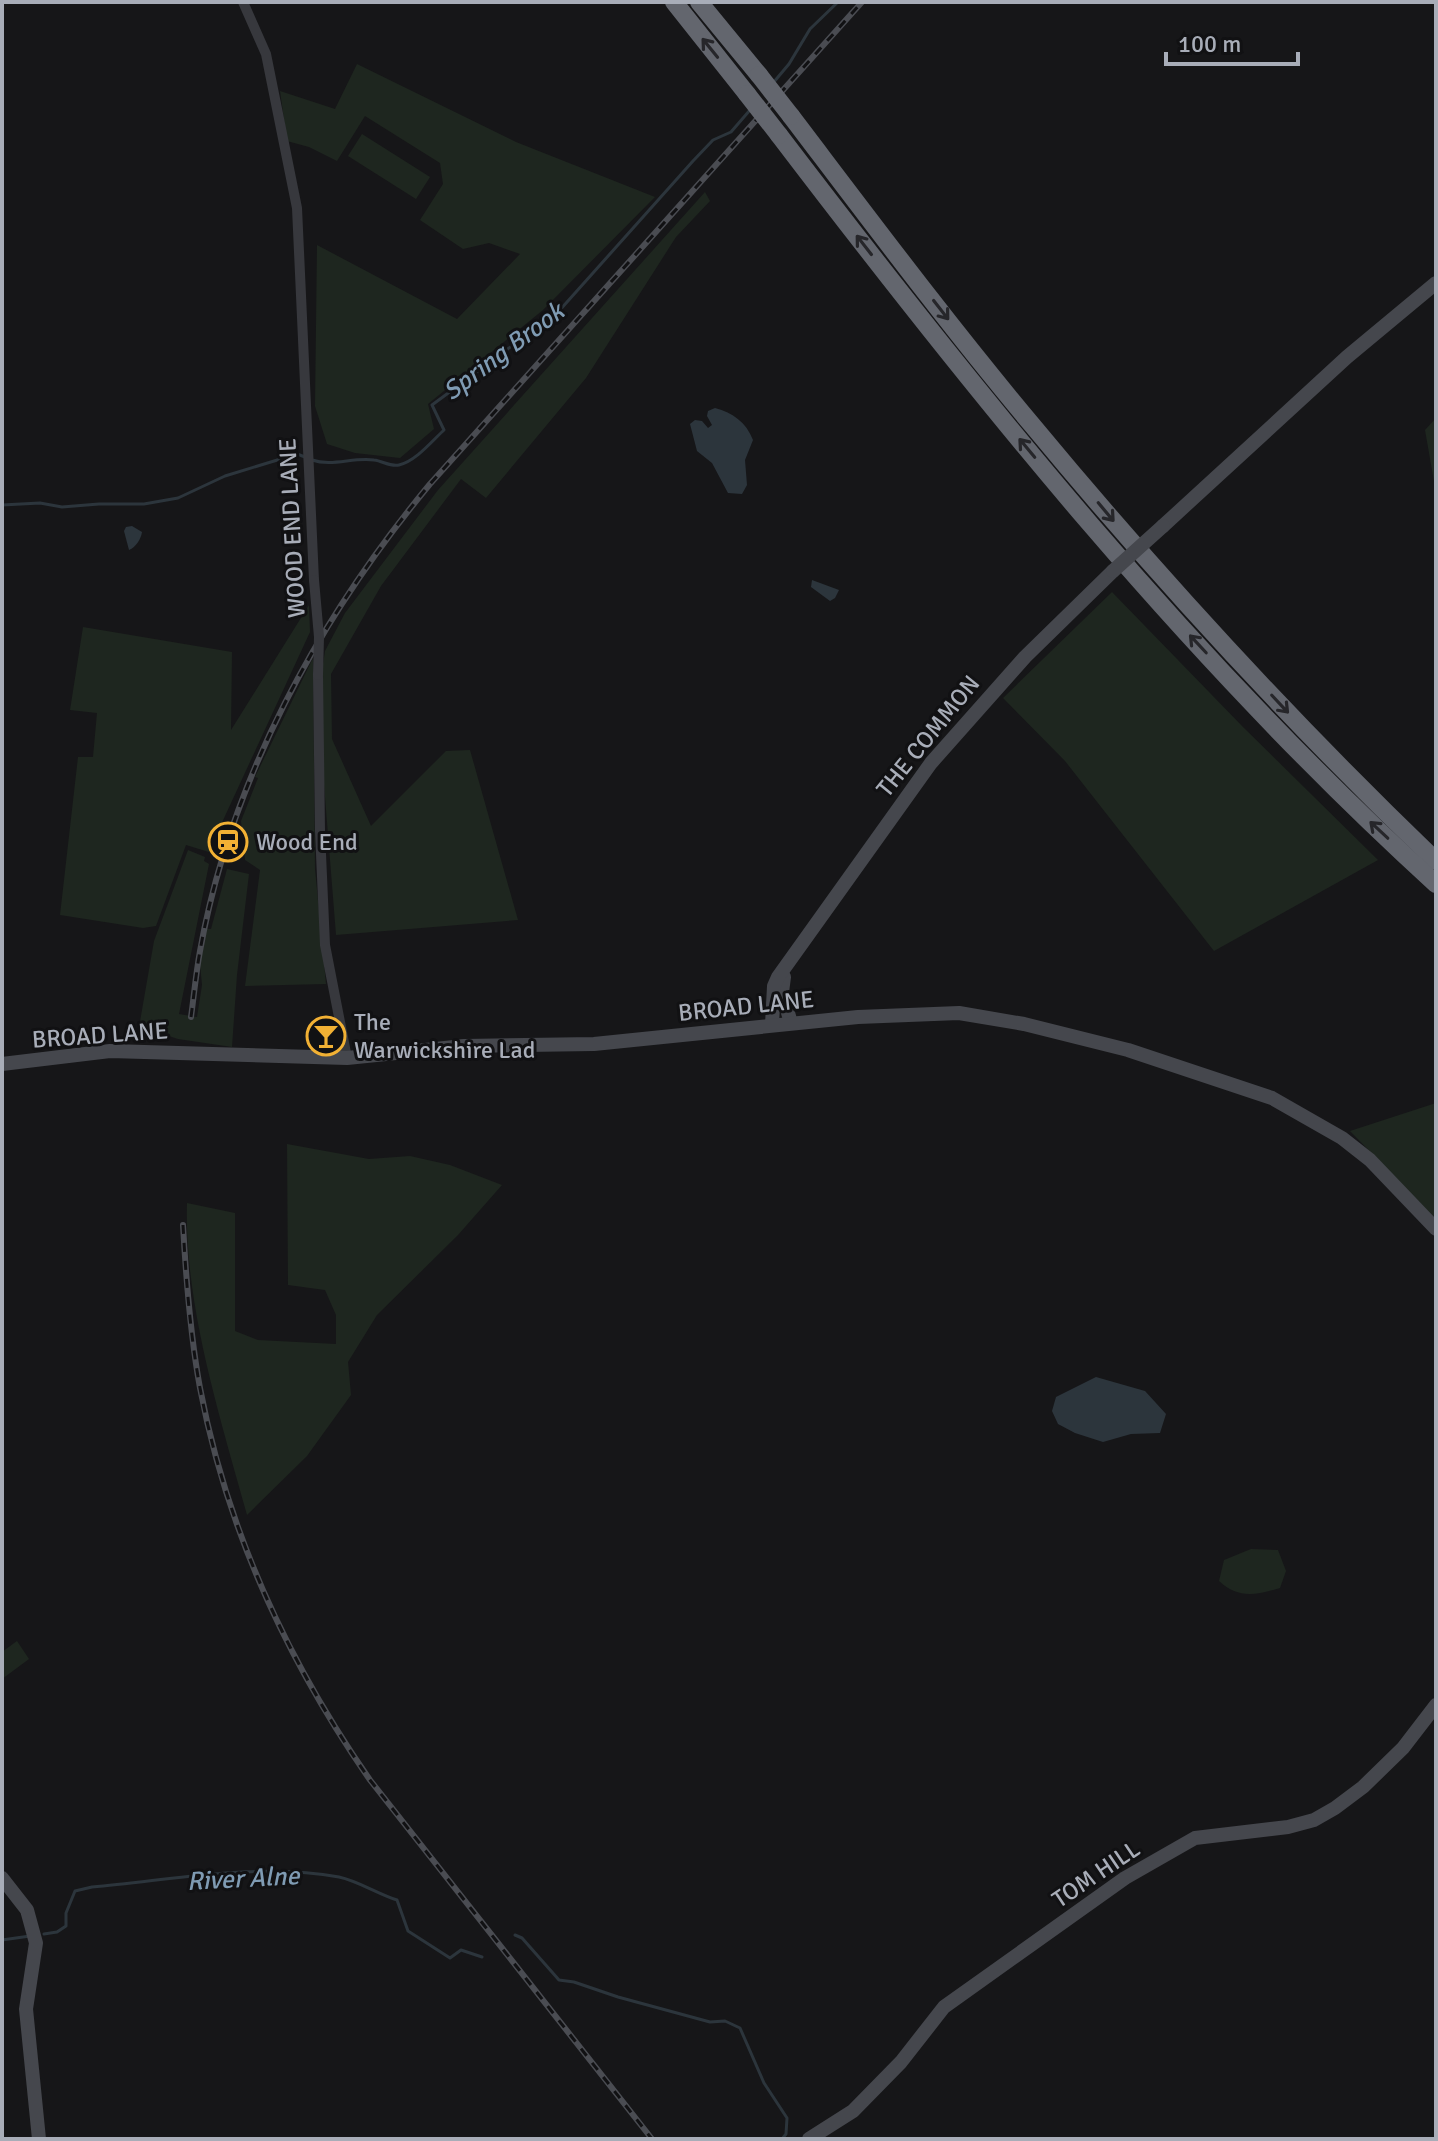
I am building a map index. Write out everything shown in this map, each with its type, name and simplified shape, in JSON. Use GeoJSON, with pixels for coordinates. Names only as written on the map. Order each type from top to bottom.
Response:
{"type":"FeatureCollection","features":[{"type":"Feature","properties":{"kind":"highway"},"geometry":{"type":"LineString","coordinates":[[674,2],[933,333],[1100,536],[1301,753],[1436,884]]}},
{"type":"Feature","properties":{"kind":"highway"},"geometry":{"type":"LineString","coordinates":[[699,2],[1031,424],[1144,557],[1345,774],[1436,861]]}},
{"type":"Feature","properties":{"kind":"main road","name":"THE COMMON"},"geometry":{"type":"LineString","coordinates":[[772,1025],[774,986],[939,752],[1025,657],[1113,571],[1347,357],[1436,283]]}},
{"type":"Feature","properties":{"kind":"main road","name":"THE COMMON"},"geometry":{"type":"LineString","coordinates":[[791,1023],[782,992],[784,978],[800,948]]}},
{"type":"Feature","properties":{"kind":"main road","name":"BROAD LANE"},"geometry":{"type":"LineString","coordinates":[[2,1064],[110,1051],[347,1058],[464,1046],[594,1044],[791,1023],[959,1013],[1024,1024],[1128,1050],[1272,1098],[1342,1138],[1370,1160],[1436,1229]]}},
{"type":"Feature","properties":{"kind":"main road","name":"TOM HILL"},"geometry":{"type":"LineString","coordinates":[[809,2139],[853,2111],[901,2062],[944,2007],[1125,1878],[1195,1838],[1270,1831],[1314,1820],[1370,1781],[1403,1748],[1436,1705]]}},
{"type":"Feature","properties":{"kind":"main road"},"geometry":{"type":"LineString","coordinates":[[2,1878],[27,1910],[36,1943],[26,2009],[39,2139]]}},
{"type":"Feature","properties":{"kind":"street","name":"WOOD END LANE"},"geometry":{"type":"LineString","coordinates":[[243,2],[266,54],[297,208],[319,637],[320,831],[325,945],[347,1058]]}},
{"type":"Feature","properties":{"kind":"shaded area"},"geometry":{"type":"Polygon","coordinates":[[[357,64],[516,142],[655,197],[543,310],[428,404],[434,429],[400,458],[355,453],[327,444],[315,406],[317,245],[457,319],[520,254],[489,243],[463,249],[420,220],[443,184],[440,163],[365,116],[337,161],[309,147],[287,141],[280,91],[335,109],[357,64]]]}},
{"type":"Feature","properties":{"kind":"shaded area"},"geometry":{"type":"Polygon","coordinates":[[[362,134],[430,177],[416,199],[348,156],[362,134]]]}},
{"type":"Feature","properties":{"kind":"shaded area"},"geometry":{"type":"Polygon","coordinates":[[[705,192],[710,201],[676,237],[586,378],[486,498],[461,479],[381,586],[331,674],[332,739],[371,826],[446,751],[470,750],[518,920],[336,935],[323,772],[320,683],[325,651],[345,613],[438,490],[705,192]]]}},
{"type":"Feature","properties":{"kind":"shaded area"},"geometry":{"type":"Polygon","coordinates":[[[715,408],[738,419],[753,440],[745,460],[747,485],[742,494],[728,493],[712,463],[697,451],[690,424],[695,420],[702,421],[708,428],[712,425],[708,411],[715,408]]]}},
{"type":"Feature","properties":{"kind":"shaded area"},"geometry":{"type":"Polygon","coordinates":[[[1436,418],[1436,493],[1425,430],[1436,418]]]}},
{"type":"Feature","properties":{"kind":"shaded area"},"geometry":{"type":"Polygon","coordinates":[[[132,526],[142,532],[138,542],[129,550],[124,531],[132,526]]]}},
{"type":"Feature","properties":{"kind":"shaded area"},"geometry":{"type":"Polygon","coordinates":[[[812,580],[839,590],[835,598],[830,601],[811,587],[812,580]]]}},
{"type":"Feature","properties":{"kind":"shaded area"},"geometry":{"type":"Polygon","coordinates":[[[1112,592],[1378,860],[1214,951],[1065,761],[1003,698],[1112,592]]]}},
{"type":"Feature","properties":{"kind":"shaded area"},"geometry":{"type":"Polygon","coordinates":[[[309,605],[310,632],[213,842],[212,853],[186,845],[156,926],[143,928],[60,915],[78,757],[93,757],[97,713],[70,710],[83,627],[232,652],[231,730],[309,605]]]}},
{"type":"Feature","properties":{"kind":"shaded area"},"geometry":{"type":"Polygon","coordinates":[[[313,658],[315,869],[326,984],[245,986],[260,870],[245,860],[241,821],[258,778],[255,777],[313,658]]]}},
{"type":"Feature","properties":{"kind":"shaded area"},"geometry":{"type":"Polygon","coordinates":[[[188,850],[205,857],[204,861],[209,864],[179,1014],[197,1017],[202,985],[200,964],[207,929],[211,929],[227,869],[249,874],[232,1047],[178,1039],[160,1033],[138,1033],[154,941],[188,850]]]}},
{"type":"Feature","properties":{"kind":"shaded area"},"geometry":{"type":"Polygon","coordinates":[[[1436,1103],[1436,1219],[1350,1131],[1436,1103]]]}},
{"type":"Feature","properties":{"kind":"shaded area"},"geometry":{"type":"Polygon","coordinates":[[[287,1144],[369,1159],[410,1156],[450,1165],[502,1185],[458,1235],[377,1315],[348,1362],[351,1395],[307,1456],[247,1515],[215,1400],[198,1321],[191,1281],[187,1203],[235,1213],[235,1331],[258,1340],[336,1344],[336,1315],[325,1290],[288,1285],[287,1144]]]}},
{"type":"Feature","properties":{"kind":"shaded area"},"geometry":{"type":"Polygon","coordinates":[[[1096,1377],[1145,1391],[1166,1414],[1160,1433],[1131,1434],[1103,1442],[1058,1424],[1052,1411],[1056,1397],[1096,1377]]]}},
{"type":"Feature","properties":{"kind":"shaded area"},"geometry":{"type":"Polygon","coordinates":[[[1251,1549],[1278,1550],[1286,1571],[1280,1588],[1248,1594],[1233,1591],[1219,1581],[1224,1560],[1251,1549]]]}},
{"type":"Feature","properties":{"kind":"shaded area"},"geometry":{"type":"Polygon","coordinates":[[[17,1641],[29,1659],[2,1679],[2,1652],[17,1641]]]}},
{"type":"Feature","properties":{"kind":"waterway","name":"Spring Brook"},"geometry":{"type":"LineString","coordinates":[[773,83],[789,64],[810,29],[838,2]]}},
{"type":"Feature","properties":{"kind":"waterway","name":"Spring Brook"},"geometry":{"type":"LineString","coordinates":[[312,460],[327,463],[366,459],[396,465],[418,455],[444,430],[432,405],[559,311],[693,161],[713,140],[731,132],[750,110]]}},
{"type":"Feature","properties":{"kind":"waterway","name":"Spring Brook"},"geometry":{"type":"LineString","coordinates":[[2,505],[40,503],[62,507],[144,504],[178,498],[225,476],[297,454],[305,457]]}},
{"type":"Feature","properties":{"kind":"waterway","name":"River Alne"},"geometry":{"type":"LineString","coordinates":[[44,1934],[57,1932],[66,1926],[66,1913],[75,1891],[216,1874],[278,1871],[339,1877],[397,1900],[408,1931],[450,1958],[461,1950],[482,1957]]}},
{"type":"Feature","properties":{"kind":"waterway","name":"River Alne"},"geometry":{"type":"LineString","coordinates":[[515,1935],[522,1938],[559,1980],[710,2022],[725,2021],[740,2028],[764,2083],[787,2118],[786,2134],[782,2139]]}},
{"type":"Feature","properties":{"kind":"waterway","name":"River Alne"},"geometry":{"type":"LineString","coordinates":[[2,1940],[30,1936]]}},
{"type":"Feature","properties":{"kind":"railway"},"geometry":{"type":"LineString","coordinates":[[191,1017],[200,951],[214,887],[233,824],[285,703],[352,589],[430,484],[862,2]]}},
{"type":"Feature","properties":{"kind":"railway"},"geometry":{"type":"LineString","coordinates":[[183,1225],[194,1347],[212,1441],[244,1543],[287,1642],[340,1735],[370,1780],[652,2139]]}},
{"type":"Feature","properties":{"kind":"place","name":"Wood End"},"geometry":{"type":"Point","coordinates":[228,842]}},
{"type":"Feature","properties":{"kind":"place","name":"The Warwickshire Lad"},"geometry":{"type":"Point","coordinates":[326,1036]}}]}
